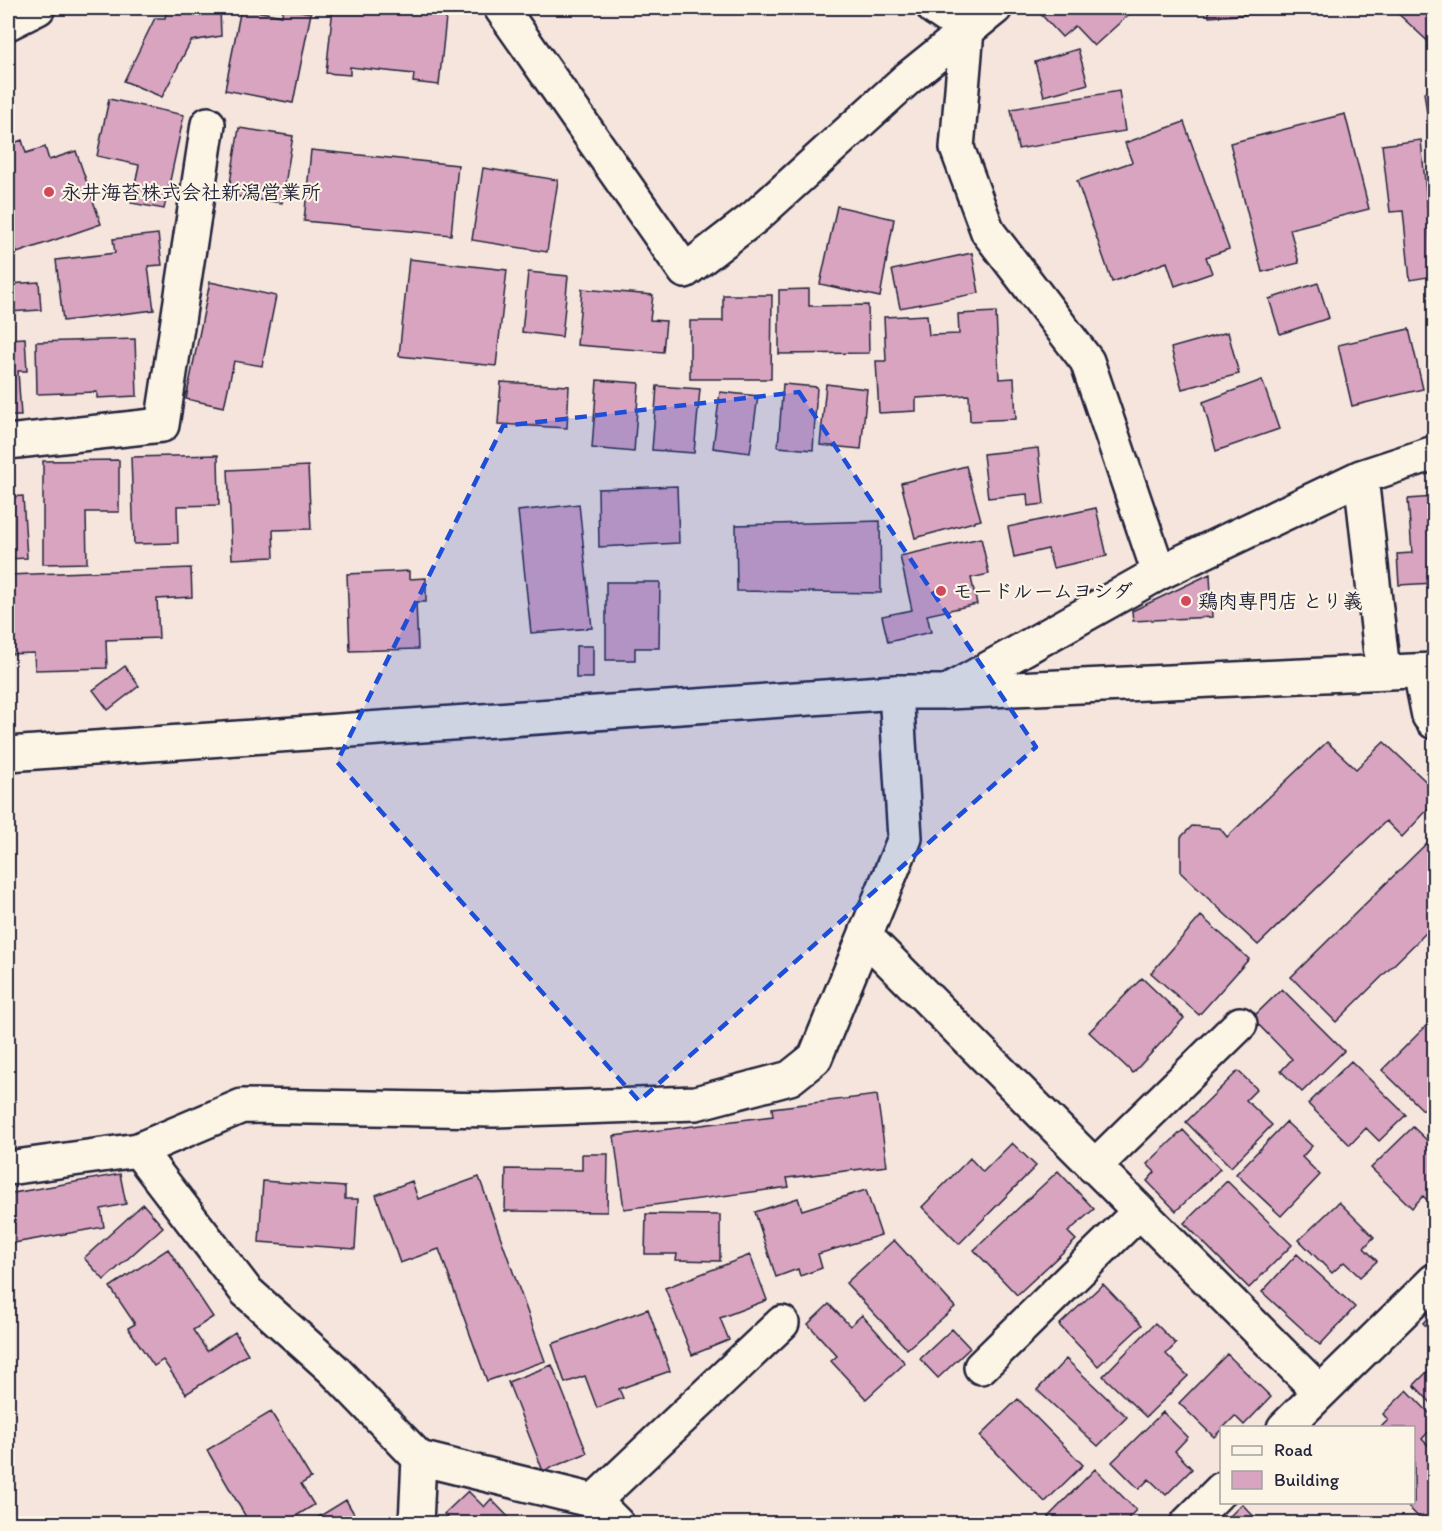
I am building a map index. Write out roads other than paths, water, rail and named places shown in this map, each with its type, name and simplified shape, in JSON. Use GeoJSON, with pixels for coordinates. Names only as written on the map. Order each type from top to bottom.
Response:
{"type":"FeatureCollection","features":[{"type":"Feature","properties":{"kind":"street"},"geometry":{"type":"LineString","coordinates":[[8,22],[38,8]]}},
{"type":"Feature","properties":{"kind":"street"},"geometry":{"type":"LineString","coordinates":[[501,8],[685,271],[755,217],[907,79],[963,19],[995,8]]}},
{"type":"Feature","properties":{"kind":"street"},"geometry":{"type":"LineString","coordinates":[[934,8],[963,19]]}},
{"type":"Feature","properties":{"kind":"street"},"geometry":{"type":"LineString","coordinates":[[963,19],[957,148],[988,232],[1087,362],[1159,573]]}},
{"type":"Feature","properties":{"kind":"street"},"geometry":{"type":"LineString","coordinates":[[8,442],[162,425],[208,124]]}},
{"type":"Feature","properties":{"kind":"street"},"geometry":{"type":"LineString","coordinates":[[947,692],[1159,573],[1361,477],[1434,453]]}},
{"type":"Feature","properties":{"kind":"street"},"geometry":{"type":"LineString","coordinates":[[1361,477],[1383,671]]}},
{"type":"Feature","properties":{"kind":"street"},"geometry":{"type":"LineString","coordinates":[[8,754],[896,692],[947,692],[1427,670],[1429,716],[1434,722]]}},
{"type":"Feature","properties":{"kind":"street"},"geometry":{"type":"LineString","coordinates":[[8,1168],[138,1150],[242,1106],[494,1110],[696,1103],[790,1078],[815,1058],[905,838],[896,692]]}},
{"type":"Feature","properties":{"kind":"street"},"geometry":{"type":"LineString","coordinates":[[866,937],[1138,1213],[1320,1392]]}},
{"type":"Feature","properties":{"kind":"street"},"geometry":{"type":"LineString","coordinates":[[1094,1167],[1240,1024]]}},
{"type":"Feature","properties":{"kind":"street"},"geometry":{"type":"LineString","coordinates":[[138,1150],[246,1291],[333,1369],[418,1458],[594,1501],[617,1524]]}},
{"type":"Feature","properties":{"kind":"street"},"geometry":{"type":"LineString","coordinates":[[981,1367],[1138,1213]]}},
{"type":"Feature","properties":{"kind":"street"},"geometry":{"type":"LineString","coordinates":[[1286,1426],[1434,1281]]}},
{"type":"Feature","properties":{"kind":"street"},"geometry":{"type":"LineString","coordinates":[[594,1501],[782,1323]]}},
{"type":"Feature","properties":{"kind":"street"},"geometry":{"type":"LineString","coordinates":[[416,1524],[418,1458]]}},
{"type":"Feature","properties":{"kind":"street"},"geometry":{"type":"LineString","coordinates":[[1187,1524],[1220,1490]]}},
{"type":"Feature","properties":{"kind":"place","name":"永井海苔株式会社新潟営業所"},"geometry":{"type":"Point","coordinates":[49,192]}},
{"type":"Feature","properties":{"kind":"place","name":"モードルームヨシダ"},"geometry":{"type":"Point","coordinates":[941,591]}},
{"type":"Feature","properties":{"kind":"place","name":"鶏肉専門店 とり義"},"geometry":{"type":"Point","coordinates":[1186,601]}}]}
